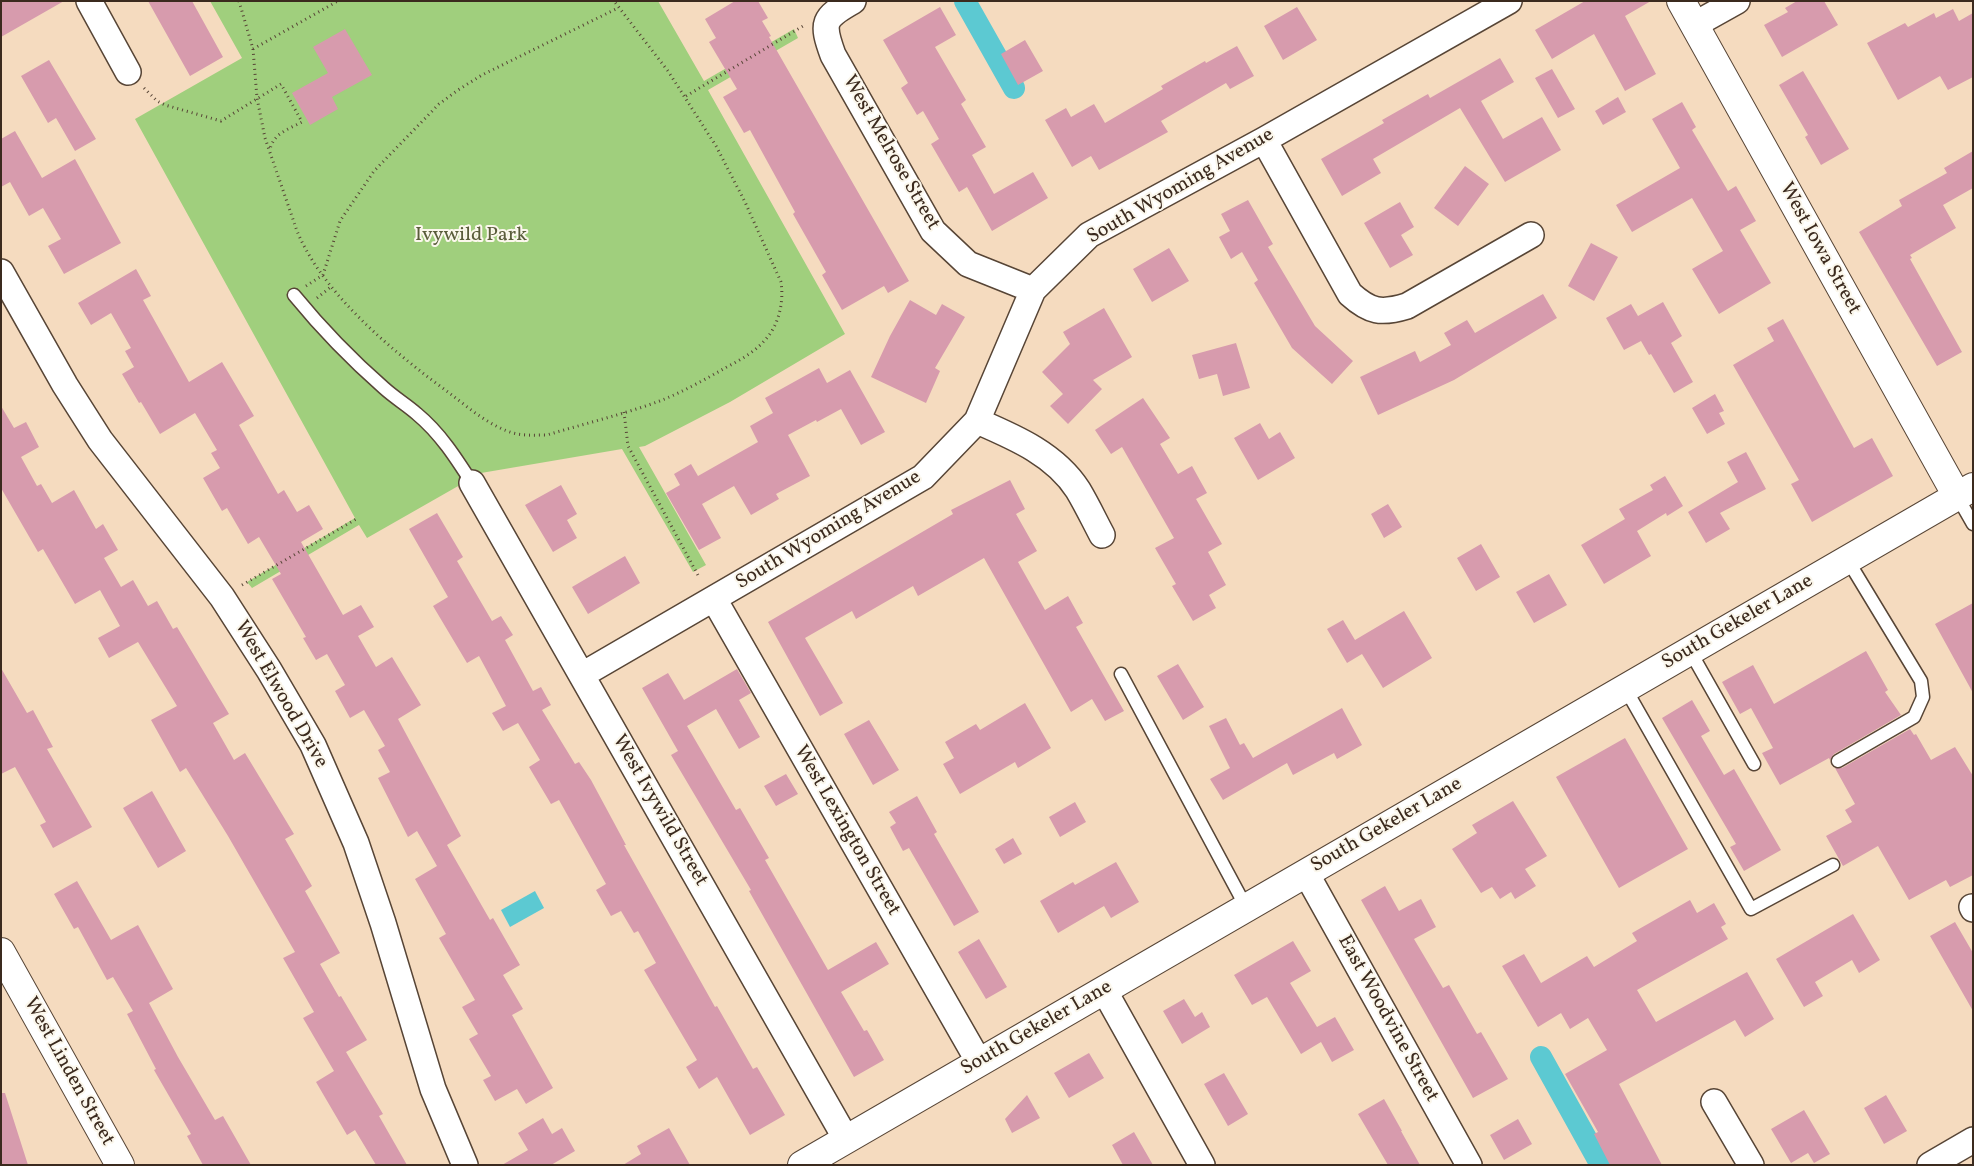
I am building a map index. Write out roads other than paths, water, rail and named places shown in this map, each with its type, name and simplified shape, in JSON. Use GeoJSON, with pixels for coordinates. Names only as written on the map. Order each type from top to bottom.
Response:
{"type":"FeatureCollection","features":[{"type":"Feature","properties":{"kind":"street"},"geometry":{"type":"LineString","coordinates":[[89,1],[128,72]]}},
{"type":"Feature","properties":{"kind":"street","name":"South Wyoming Avenue"},"geometry":{"type":"LineString","coordinates":[[582,675],[923,477],[977,421],[1033,290],[1089,234],[1264,140],[1509,1]]}},
{"type":"Feature","properties":{"kind":"street","name":"West Iowa Street"},"geometry":{"type":"LineString","coordinates":[[1681,1],[1965,492]]}},
{"type":"Feature","properties":{"kind":"street"},"geometry":{"type":"LineString","coordinates":[[1694,25],[1737,1]]}},
{"type":"Feature","properties":{"kind":"street","name":"West Melrose Street"},"geometry":{"type":"LineString","coordinates":[[834,10],[828,39],[834,54],[933,231],[968,264],[1033,290]]}},
{"type":"Feature","properties":{"kind":"street"},"geometry":{"type":"LineString","coordinates":[[1264,140],[1350,294],[1362,305],[1376,311],[1391,311],[1407,306],[1531,235]]}},
{"type":"Feature","properties":{"kind":"street","name":"West Elwood Drive"},"geometry":{"type":"LineString","coordinates":[[1,272],[65,385],[100,440],[222,597],[269,670],[313,745],[356,843],[383,923],[433,1089],[465,1165]]}},
{"type":"Feature","properties":{"kind":"street"},"geometry":{"type":"LineString","coordinates":[[977,421],[1021,440],[1052,461],[1077,489],[1102,535]]}},
{"type":"Feature","properties":{"kind":"street","name":"West Ivywild Street"},"geometry":{"type":"LineString","coordinates":[[472,483],[846,1139]]}},
{"type":"Feature","properties":{"kind":"street","name":"South Gekeler Lane"},"geometry":{"type":"LineString","coordinates":[[802,1165],[1965,492]]}},
{"type":"Feature","properties":{"kind":"street","name":"West Lexington Street"},"geometry":{"type":"LineString","coordinates":[[714,599],[979,1062]]}},
{"type":"Feature","properties":{"kind":"street","name":"East Woodvine Street"},"geometry":{"type":"LineString","coordinates":[[1306,873],[1469,1165]]}},
{"type":"Feature","properties":{"kind":"street","name":"West Linden Street"},"geometry":{"type":"LineString","coordinates":[[1,952],[120,1165]]}},
{"type":"Feature","properties":{"kind":"street"},"geometry":{"type":"LineString","coordinates":[[1104,990],[1202,1165]]}},
{"type":"Feature","properties":{"kind":"street"},"geometry":{"type":"LineString","coordinates":[[1714,1102],[1751,1165]]}},
{"type":"Feature","properties":{"kind":"street"},"geometry":{"type":"LineString","coordinates":[[1930,1165],[1973,1140]]}},
{"type":"Feature","properties":{"kind":"lane"},"geometry":{"type":"LineString","coordinates":[[294,295],[359,366],[418,415],[440,436],[456,456],[472,483]]}},
{"type":"Feature","properties":{"kind":"lane"},"geometry":{"type":"LineString","coordinates":[[1965,492],[1973,524]]}},
{"type":"Feature","properties":{"kind":"lane"},"geometry":{"type":"LineString","coordinates":[[1838,762],[1914,717],[1923,697],[1921,681],[1848,560]]}},
{"type":"Feature","properties":{"kind":"lane"},"geometry":{"type":"LineString","coordinates":[[1690,651],[1754,764]]}},
{"type":"Feature","properties":{"kind":"lane"},"geometry":{"type":"LineString","coordinates":[[1121,674],[1246,908]]}},
{"type":"Feature","properties":{"kind":"lane"},"geometry":{"type":"LineString","coordinates":[[1625,688],[1751,909],[1833,865]]}},
{"type":"Feature","properties":{"kind":"water"},"geometry":{"type":"Polygon","coordinates":[[[535,891],[544,908],[510,927],[501,910],[535,891]]]}},
{"type":"Feature","properties":{"kind":"waterway"},"geometry":{"type":"LineString","coordinates":[[965,1],[1014,88]]}},
{"type":"Feature","properties":{"kind":"waterway"},"geometry":{"type":"LineString","coordinates":[[1541,1057],[1601,1165]]}},
{"type":"Feature","properties":{"kind":"park label","name":"Ivywild Park"},"geometry":{"type":"Point","coordinates":[471,236]}}]}
